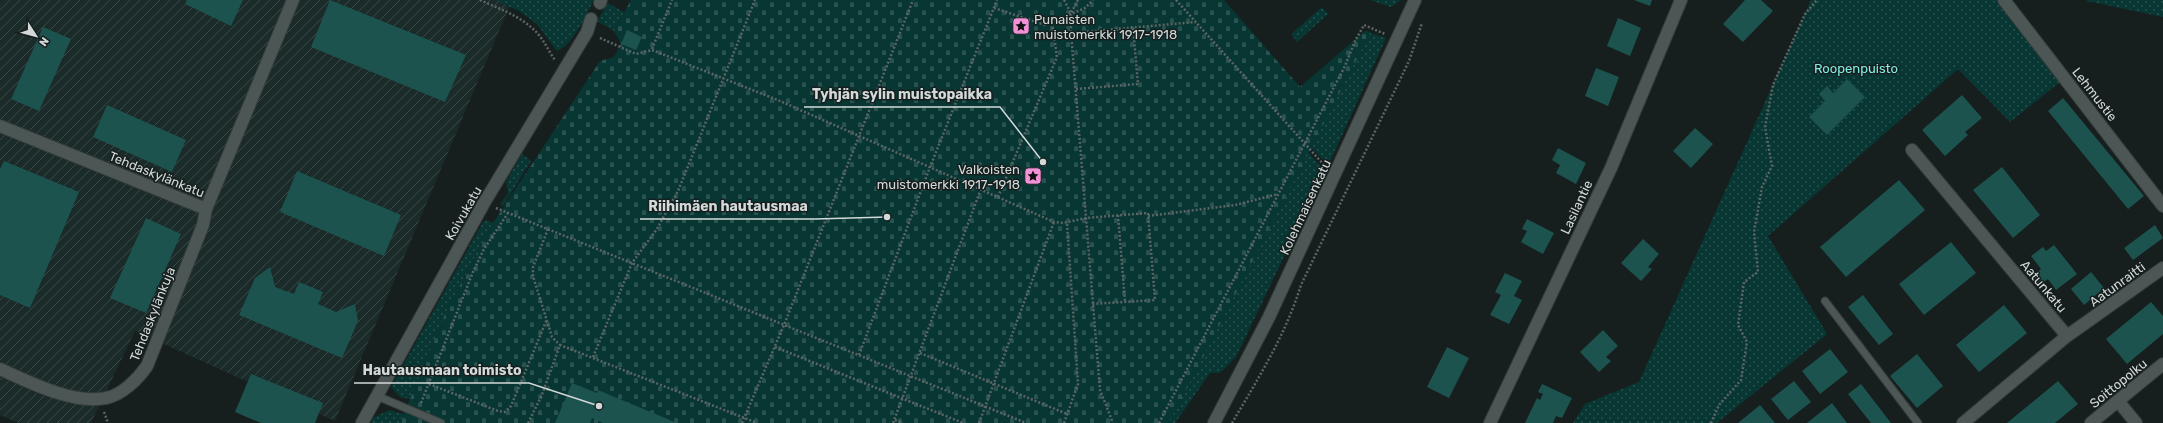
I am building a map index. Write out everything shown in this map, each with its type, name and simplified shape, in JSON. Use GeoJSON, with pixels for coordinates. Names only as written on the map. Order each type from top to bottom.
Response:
{"type":"FeatureCollection","features":[{"type":"Feature","properties":{"kind":"street","name":"Tehdaskylänkatu"},"geometry":{"type":"LineString","coordinates":[[0,126],[206,209],[292,0]]}},
{"type":"Feature","properties":{"kind":"street","name":"Kolehmaisenkatu"},"geometry":{"type":"LineString","coordinates":[[1214,423],[1269,317],[1335,177],[1415,0]]}},
{"type":"Feature","properties":{"kind":"street","name":"Lasilantie"},"geometry":{"type":"LineString","coordinates":[[1490,423],[1611,168],[1681,0]]}},
{"type":"Feature","properties":{"kind":"street","name":"Lehmustie"},"geometry":{"type":"LineString","coordinates":[[2004,0],[2163,206]]}},
{"type":"Feature","properties":{"kind":"street","name":"Koivukatu"},"geometry":{"type":"LineString","coordinates":[[362,423],[484,203],[587,32],[591,19]]}},
{"type":"Feature","properties":{"kind":"street","name":"Aatunkatu"},"geometry":{"type":"LineString","coordinates":[[1912,150],[2067,336]]}},
{"type":"Feature","properties":{"kind":"street","name":"Tehdaskylänkuja"},"geometry":{"type":"LineString","coordinates":[[0,369],[22,379],[78,398],[108,398],[135,382],[147,366],[203,225],[206,209]]}},
{"type":"Feature","properties":{"kind":"street","name":"Aatunraitti"},"geometry":{"type":"LineString","coordinates":[[2067,336],[2163,268]]}},
{"type":"Feature","properties":{"kind":"street"},"geometry":{"type":"LineString","coordinates":[[1963,423],[2067,336]]}},
{"type":"Feature","properties":{"kind":"street","name":"Soittopolku"},"geometry":{"type":"LineString","coordinates":[[2091,423],[2163,364]]}},
{"type":"Feature","properties":{"kind":"street"},"geometry":{"type":"LineString","coordinates":[[2118,401],[2136,423]]}},
{"type":"Feature","properties":{"kind":"lane"},"geometry":{"type":"LineString","coordinates":[[1825,301],[1918,423]]}},
{"type":"Feature","properties":{"kind":"lane"},"geometry":{"type":"LineString","coordinates":[[377,396],[441,423]]}},
{"type":"Feature","properties":{"kind":"path"},"geometry":{"type":"LineString","coordinates":[[480,0],[528,24],[546,44],[554,59],[566,67]]}},
{"type":"Feature","properties":{"kind":"path"},"geometry":{"type":"LineString","coordinates":[[652,50],[672,0]]}},
{"type":"Feature","properties":{"kind":"path"},"geometry":{"type":"LineString","coordinates":[[593,357],[632,263],[667,211],[724,78],[754,0]]}},
{"type":"Feature","properties":{"kind":"path"},"geometry":{"type":"LineString","coordinates":[[742,423],[784,325],[914,0]]}},
{"type":"Feature","properties":{"kind":"path"},"geometry":{"type":"LineString","coordinates":[[858,355],[930,167],[997,0]]}},
{"type":"Feature","properties":{"kind":"path"},"geometry":{"type":"LineString","coordinates":[[1064,0],[1071,13],[1071,33],[1100,390],[1113,423]]}},
{"type":"Feature","properties":{"kind":"path"},"geometry":{"type":"LineString","coordinates":[[1071,13],[1078,0]]}},
{"type":"Feature","properties":{"kind":"path"},"geometry":{"type":"LineString","coordinates":[[994,8],[1045,25],[1084,8],[1093,0]]}},
{"type":"Feature","properties":{"kind":"path"},"geometry":{"type":"LineString","coordinates":[[1176,0],[1335,177]]}},
{"type":"Feature","properties":{"kind":"path"},"geometry":{"type":"LineString","coordinates":[[1712,423],[1719,406],[1741,380],[1747,342],[1738,325],[1744,282],[1758,272],[1754,232],[1762,187],[1772,166],[1765,127],[1773,85],[1805,14],[1817,0]]}},
{"type":"Feature","properties":{"kind":"path"},"geometry":{"type":"LineString","coordinates":[[998,197],[1057,57],[1052,22]]}},
{"type":"Feature","properties":{"kind":"path"},"geometry":{"type":"LineString","coordinates":[[1071,33],[1196,22]]}},
{"type":"Feature","properties":{"kind":"path"},"geometry":{"type":"LineString","coordinates":[[1232,423],[1263,370],[1278,339],[1302,285],[1409,61],[1423,22]]}},
{"type":"Feature","properties":{"kind":"path"},"geometry":{"type":"LineString","coordinates":[[1159,423],[1346,66],[1355,40],[1364,25],[1398,39]]}},
{"type":"Feature","properties":{"kind":"path"},"geometry":{"type":"LineString","coordinates":[[1076,89],[1138,84],[1133,27]]}},
{"type":"Feature","properties":{"kind":"path"},"geometry":{"type":"LineString","coordinates":[[587,32],[636,54],[652,50],[724,78],[860,136],[1054,222],[1066,223],[1086,218],[1148,213],[1155,300],[1092,304]]}},
{"type":"Feature","properties":{"kind":"path"},"geometry":{"type":"LineString","coordinates":[[903,423],[894,421],[981,190]]}},
{"type":"Feature","properties":{"kind":"path"},"geometry":{"type":"LineString","coordinates":[[1148,216],[1235,206],[1278,194]]}},
{"type":"Feature","properties":{"kind":"path"},"geometry":{"type":"LineString","coordinates":[[484,203],[1026,423]]}},
{"type":"Feature","properties":{"kind":"path"},"geometry":{"type":"LineString","coordinates":[[417,413],[476,267],[484,250],[508,213]]}},
{"type":"Feature","properties":{"kind":"path"},"geometry":{"type":"LineString","coordinates":[[1118,216],[1124,302]]}},
{"type":"Feature","properties":{"kind":"path"},"geometry":{"type":"LineString","coordinates":[[979,423],[1054,222]]}},
{"type":"Feature","properties":{"kind":"path"},"geometry":{"type":"LineString","coordinates":[[1064,423],[1078,384],[1066,223]]}},
{"type":"Feature","properties":{"kind":"path"},"geometry":{"type":"LineString","coordinates":[[548,229],[533,267],[533,276],[552,337],[560,345],[757,423]]}},
{"type":"Feature","properties":{"kind":"path"},"geometry":{"type":"LineString","coordinates":[[429,384],[498,411],[505,412],[511,406],[546,320]]}},
{"type":"Feature","properties":{"kind":"path"},"geometry":{"type":"LineString","coordinates":[[528,423],[541,397],[560,345]]}},
{"type":"Feature","properties":{"kind":"path"},"geometry":{"type":"LineString","coordinates":[[775,347],[963,423]]}},
{"type":"Feature","properties":{"kind":"path"},"geometry":{"type":"LineString","coordinates":[[920,353],[1067,414]]}},
{"type":"Feature","properties":{"kind":"shaded area"},"geometry":{"type":"Polygon","coordinates":[[[0,0],[512,0],[335,421],[135,331],[91,423],[19,423],[0,415],[0,0]]]}},
{"type":"Feature","properties":{"kind":"green space"},"geometry":{"type":"Polygon","coordinates":[[[495,0],[594,0],[574,36],[557,51],[537,24],[519,11],[495,0]]]}},
{"type":"Feature","properties":{"kind":"green space"},"geometry":{"type":"Polygon","coordinates":[[[631,0],[1224,0],[1300,87],[1365,31],[1371,32],[1169,423],[400,423],[446,312],[493,223],[600,61],[614,57],[621,44],[614,31],[631,0]]]}},
{"type":"Feature","properties":{"kind":"green space"},"geometry":{"type":"Polygon","coordinates":[[[1370,0],[1401,0],[1391,7],[1370,0]]]}},
{"type":"Feature","properties":{"kind":"green space","name":"Roopenpuisto"},"geometry":{"type":"Polygon","coordinates":[[[1811,0],[2001,0],[2061,81],[2010,122],[1958,69],[1768,236],[1827,334],[1717,423],[1573,423],[1585,404],[1639,382],[1811,0]]]}},
{"type":"Feature","properties":{"kind":"green space"},"geometry":{"type":"Polygon","coordinates":[[[2086,0],[2163,0],[2163,17],[2087,1],[2086,0]]]}},
{"type":"Feature","properties":{"kind":"green space"},"geometry":{"type":"Polygon","coordinates":[[[608,3],[624,12],[614,31],[597,21],[608,3]]]}},
{"type":"Feature","properties":{"kind":"green space"},"geometry":{"type":"Polygon","coordinates":[[[1322,7],[1328,14],[1297,42],[1291,34],[1322,7]]]}},
{"type":"Feature","properties":{"kind":"green space"},"geometry":{"type":"Polygon","coordinates":[[[1365,31],[1386,38],[1329,164],[1326,163],[1310,146],[1365,31]]]}},
{"type":"Feature","properties":{"kind":"green space"},"geometry":{"type":"Polygon","coordinates":[[[1307,151],[1325,171],[1236,357],[1220,373],[1210,373],[1175,423],[1164,423],[1307,151]]]}},
{"type":"Feature","properties":{"kind":"green space"},"geometry":{"type":"Polygon","coordinates":[[[522,154],[531,161],[503,206],[500,204],[508,193],[506,182],[522,154]]]}},
{"type":"Feature","properties":{"kind":"green space"},"geometry":{"type":"Polygon","coordinates":[[[486,220],[493,223],[446,312],[410,399],[400,397],[391,387],[483,222],[486,220]]]}},
{"type":"Feature","properties":{"kind":"green space"},"geometry":{"type":"Polygon","coordinates":[[[389,410],[424,423],[371,423],[373,418],[389,410]]]}},
{"type":"Feature","properties":{"kind":"building"},"geometry":{"type":"Polygon","coordinates":[[[187,0],[243,0],[231,26],[185,4],[187,0]]]}},
{"type":"Feature","properties":{"kind":"building"},"geometry":{"type":"Polygon","coordinates":[[[330,0],[466,55],[445,102],[311,47],[330,0]]]}},
{"type":"Feature","properties":{"kind":"building"},"geometry":{"type":"Polygon","coordinates":[[[1634,0],[1652,0],[1650,6],[1634,0]]]}},
{"type":"Feature","properties":{"kind":"building"},"geometry":{"type":"Polygon","coordinates":[[[1745,0],[1761,0],[1773,11],[1743,42],[1723,24],[1745,0]]]}},
{"type":"Feature","properties":{"kind":"building"},"geometry":{"type":"Polygon","coordinates":[[[1618,18],[1641,28],[1630,56],[1607,46],[1618,18]]]}},
{"type":"Feature","properties":{"kind":"building"},"geometry":{"type":"Polygon","coordinates":[[[43,27],[71,39],[39,111],[11,99],[43,27]]]}},
{"type":"Feature","properties":{"kind":"building"},"geometry":{"type":"Polygon","coordinates":[[[627,30],[642,37],[636,50],[621,44],[627,30]]]}},
{"type":"Feature","properties":{"kind":"building"},"geometry":{"type":"Polygon","coordinates":[[[1596,68],[1619,77],[1608,106],[1585,96],[1596,68]]]}},
{"type":"Feature","properties":{"kind":"building"},"geometry":{"type":"Polygon","coordinates":[[[1847,79],[1865,97],[1827,135],[1809,117],[1825,101],[1819,94],[1827,86],[1833,93],[1847,79]]]}},
{"type":"Feature","properties":{"kind":"building"},"geometry":{"type":"Polygon","coordinates":[[[1962,95],[1982,118],[1965,132],[1968,135],[1945,156],[1922,130],[1962,95]]]}},
{"type":"Feature","properties":{"kind":"building"},"geometry":{"type":"Polygon","coordinates":[[[2063,98],[2144,196],[2128,209],[2048,111],[2063,98]]]}},
{"type":"Feature","properties":{"kind":"building"},"geometry":{"type":"Polygon","coordinates":[[[107,105],[186,140],[172,172],[93,137],[107,105]]]}},
{"type":"Feature","properties":{"kind":"building"},"geometry":{"type":"Polygon","coordinates":[[[1695,128],[1713,144],[1691,168],[1673,151],[1695,128]]]}},
{"type":"Feature","properties":{"kind":"building"},"geometry":{"type":"Polygon","coordinates":[[[1558,148],[1586,163],[1576,184],[1556,173],[1560,165],[1552,160],[1558,148]]]}},
{"type":"Feature","properties":{"kind":"building"},"geometry":{"type":"Polygon","coordinates":[[[4,161],[79,192],[30,308],[0,295],[0,169],[4,161]]]}},
{"type":"Feature","properties":{"kind":"building"},"geometry":{"type":"Polygon","coordinates":[[[2002,167],[2040,215],[2013,238],[1973,190],[2002,167]]]}},
{"type":"Feature","properties":{"kind":"building"},"geometry":{"type":"Polygon","coordinates":[[[297,171],[401,215],[384,256],[280,212],[297,171]]]}},
{"type":"Feature","properties":{"kind":"building"},"geometry":{"type":"Polygon","coordinates":[[[1899,180],[1925,210],[1846,277],[1820,247],[1899,180]]]}},
{"type":"Feature","properties":{"kind":"building"},"geometry":{"type":"Polygon","coordinates":[[[146,218],[181,234],[146,313],[110,298],[146,218]]]}},
{"type":"Feature","properties":{"kind":"building"},"geometry":{"type":"Polygon","coordinates":[[[1527,219],[1554,233],[1543,254],[1521,242],[1527,231],[1522,229],[1527,219]]]}},
{"type":"Feature","properties":{"kind":"building"},"geometry":{"type":"Polygon","coordinates":[[[2155,225],[2163,238],[2133,260],[2124,248],[2155,225]]]}},
{"type":"Feature","properties":{"kind":"building"},"geometry":{"type":"Polygon","coordinates":[[[1643,239],[1659,254],[1648,267],[1652,269],[1641,281],[1621,263],[1643,239]]]}},
{"type":"Feature","properties":{"kind":"building"},"geometry":{"type":"Polygon","coordinates":[[[1951,242],[1976,273],[1924,315],[1899,284],[1951,242]]]}},
{"type":"Feature","properties":{"kind":"building"},"geometry":{"type":"Polygon","coordinates":[[[2054,245],[2077,274],[2056,290],[2048,279],[2038,286],[2031,277],[2041,269],[2031,256],[2043,247],[2046,251],[2054,245]]]}},
{"type":"Feature","properties":{"kind":"building"},"geometry":{"type":"Polygon","coordinates":[[[270,267],[275,287],[294,294],[299,282],[323,292],[318,304],[336,312],[355,304],[358,321],[342,358],[239,315],[255,278],[270,267]]]}},
{"type":"Feature","properties":{"kind":"building"},"geometry":{"type":"Polygon","coordinates":[[[2091,272],[2104,288],[2084,305],[2071,289],[2091,272]]]}},
{"type":"Feature","properties":{"kind":"building"},"geometry":{"type":"Polygon","coordinates":[[[1505,273],[1522,281],[1514,296],[1522,300],[1509,324],[1490,315],[1501,295],[1495,292],[1505,273]]]}},
{"type":"Feature","properties":{"kind":"building"},"geometry":{"type":"Polygon","coordinates":[[[1863,295],[1893,334],[1879,345],[1848,307],[1863,295]]]}},
{"type":"Feature","properties":{"kind":"building"},"geometry":{"type":"Polygon","coordinates":[[[2151,302],[2163,316],[2163,334],[2127,364],[2106,339],[2151,302]]]}},
{"type":"Feature","properties":{"kind":"building"},"geometry":{"type":"Polygon","coordinates":[[[2004,305],[2027,333],[1979,372],[1956,345],[2004,305]]]}},
{"type":"Feature","properties":{"kind":"building"},"geometry":{"type":"Polygon","coordinates":[[[1603,330],[1618,346],[1606,357],[1611,361],[1599,372],[1580,352],[1603,330]]]}},
{"type":"Feature","properties":{"kind":"building"},"geometry":{"type":"Polygon","coordinates":[[[1447,347],[1469,358],[1449,398],[1427,387],[1447,347]]]}},
{"type":"Feature","properties":{"kind":"building"},"geometry":{"type":"Polygon","coordinates":[[[1830,349],[1848,372],[1820,394],[1802,371],[1830,349]]]}},
{"type":"Feature","properties":{"kind":"building"},"geometry":{"type":"Polygon","coordinates":[[[1917,354],[1943,386],[1917,408],[1890,376],[1917,354]]]}},
{"type":"Feature","properties":{"kind":"building"},"geometry":{"type":"Polygon","coordinates":[[[251,374],[323,403],[315,423],[261,423],[235,412],[251,374]]]}},
{"type":"Feature","properties":{"kind":"building"},"geometry":{"type":"Polygon","coordinates":[[[1794,381],[1811,402],[1788,420],[1771,399],[1794,381]]]}},
{"type":"Feature","properties":{"kind":"building"},"geometry":{"type":"Polygon","coordinates":[[[2058,381],[2078,404],[2055,423],[2007,423],[2058,381]]]}},
{"type":"Feature","properties":{"kind":"building"},"geometry":{"type":"Polygon","coordinates":[[[572,383],[597,393],[598,390],[677,423],[603,423],[592,418],[590,423],[555,423],[572,383]]]}},
{"type":"Feature","properties":{"kind":"building"},"geometry":{"type":"Polygon","coordinates":[[[1542,384],[1572,398],[1562,418],[1556,416],[1553,423],[1525,423],[1537,398],[1540,400],[1543,394],[1538,392],[1542,384]]]}},
{"type":"Feature","properties":{"kind":"building"},"geometry":{"type":"Polygon","coordinates":[[[1861,384],[1891,423],[1871,423],[1848,394],[1861,384]]]}},
{"type":"Feature","properties":{"kind":"building"},"geometry":{"type":"Polygon","coordinates":[[[1832,403],[1847,423],[1807,423],[1832,403]]]}},
{"type":"Feature","properties":{"kind":"building"},"geometry":{"type":"Polygon","coordinates":[[[1760,405],[1775,423],[1738,423],[1760,405]]]}},
{"type":"Feature","properties":{"kind":"place","name":"Punaisten muistomerkki 1917-1918"},"geometry":{"type":"Point","coordinates":[1021,26]}},
{"type":"Feature","properties":{"kind":"place","name":"Tyhjän sylin muistopaikka"},"geometry":{"type":"Point","coordinates":[1043,162]}},
{"type":"Feature","properties":{"kind":"place","name":"Valkoisten muistomerkki 1917-1918"},"geometry":{"type":"Point","coordinates":[1033,176]}},
{"type":"Feature","properties":{"kind":"place","name":"Riihimäen hautausmaa"},"geometry":{"type":"Point","coordinates":[887,217]}},
{"type":"Feature","properties":{"kind":"place","name":"Hautausmaan toimisto"},"geometry":{"type":"Point","coordinates":[599,406]}}]}
